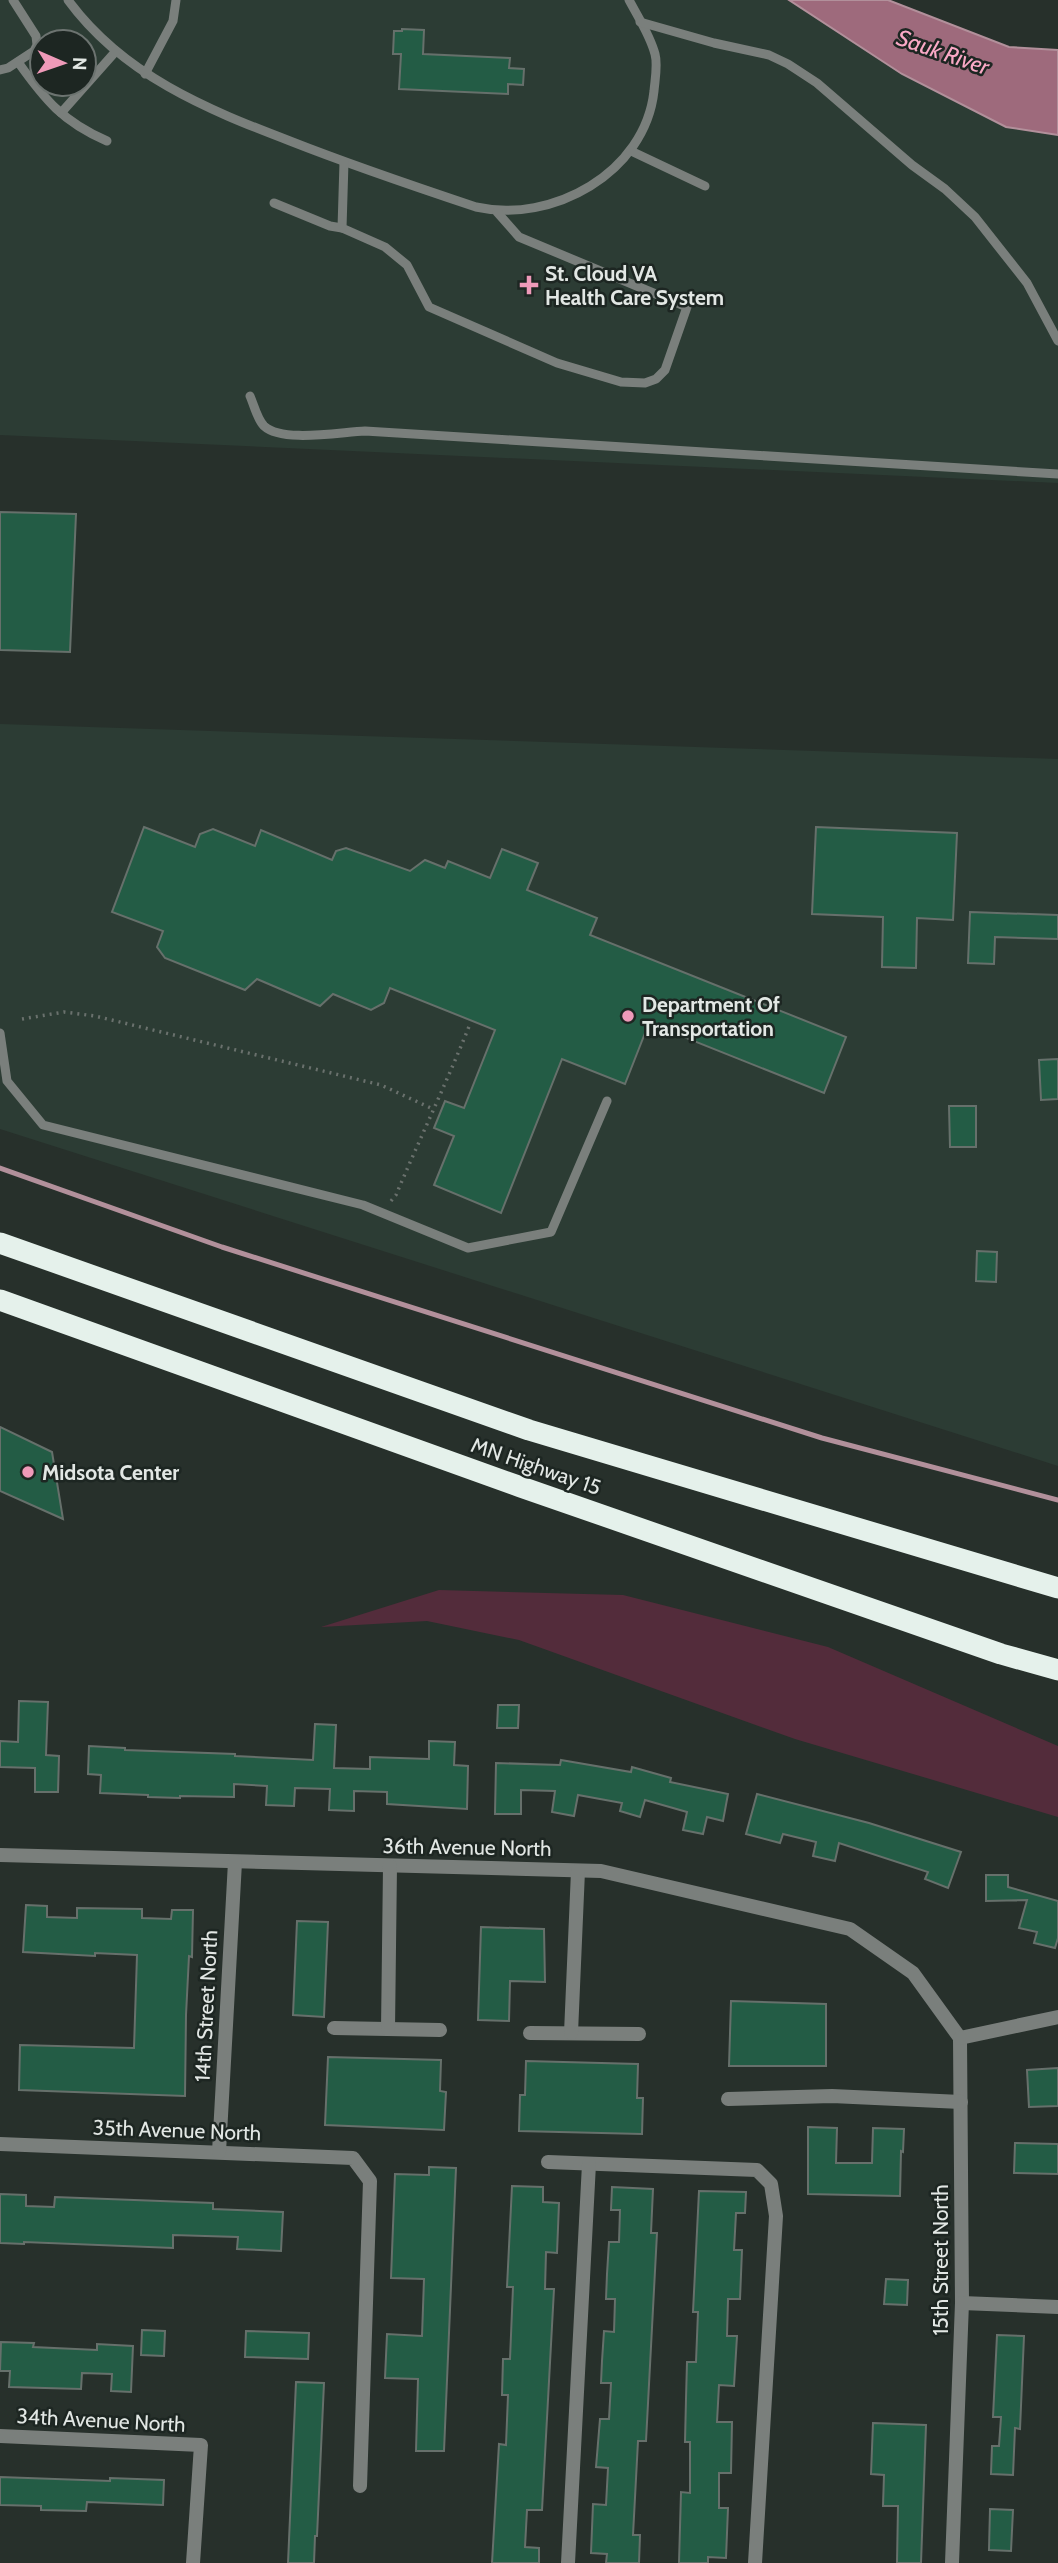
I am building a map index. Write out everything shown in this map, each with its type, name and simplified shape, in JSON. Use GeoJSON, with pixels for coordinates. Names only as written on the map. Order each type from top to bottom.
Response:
{"type":"FeatureCollection","features":[{"type":"Feature","properties":{"kind":"highway","name":"MN Highway 15"},"geometry":{"type":"LineString","coordinates":[[0,1243],[529,1430],[1058,1588]]}},
{"type":"Feature","properties":{"kind":"highway","name":"MN Highway 15"},"geometry":{"type":"LineString","coordinates":[[0,1300],[560,1501],[988,1649],[1058,1670]]}},
{"type":"Feature","properties":{"kind":"highway"},"geometry":{"type":"LineString","coordinates":[[0,1311],[139,1350]]}},
{"type":"Feature","properties":{"kind":"street","name":"36th Avenue North"},"geometry":{"type":"LineString","coordinates":[[0,1855],[601,1871],[850,1929],[913,1973],[960,2038]]}},
{"type":"Feature","properties":{"kind":"street","name":"14th Street North"},"geometry":{"type":"LineString","coordinates":[[219,2152],[234,1862]]}},
{"type":"Feature","properties":{"kind":"street"},"geometry":{"type":"LineString","coordinates":[[388,2029],[390,1866]]}},
{"type":"Feature","properties":{"kind":"street"},"geometry":{"type":"LineString","coordinates":[[570,2034],[578,1871]]}},
{"type":"Feature","properties":{"kind":"street"},"geometry":{"type":"LineString","coordinates":[[960,2038],[1058,2017]]}},
{"type":"Feature","properties":{"kind":"street"},"geometry":{"type":"LineString","coordinates":[[334,2028],[440,2030]]}},
{"type":"Feature","properties":{"kind":"street"},"geometry":{"type":"LineString","coordinates":[[530,2033],[639,2035]]}},
{"type":"Feature","properties":{"kind":"street","name":"15th Street North"},"geometry":{"type":"LineString","coordinates":[[952,2563],[962,2303],[960,2038]]}},
{"type":"Feature","properties":{"kind":"street"},"geometry":{"type":"LineString","coordinates":[[728,2099],[832,2096],[961,2102]]}},
{"type":"Feature","properties":{"kind":"street","name":"35th Avenue North"},"geometry":{"type":"LineString","coordinates":[[0,2144],[353,2158],[370,2181],[360,2486]]}},
{"type":"Feature","properties":{"kind":"street"},"geometry":{"type":"LineString","coordinates":[[548,2162],[757,2170],[771,2184],[776,2217],[755,2563]]}},
{"type":"Feature","properties":{"kind":"street"},"geometry":{"type":"LineString","coordinates":[[568,2563],[589,2164]]}},
{"type":"Feature","properties":{"kind":"street"},"geometry":{"type":"LineString","coordinates":[[962,2303],[1058,2307]]}},
{"type":"Feature","properties":{"kind":"street","name":"34th Avenue North"},"geometry":{"type":"LineString","coordinates":[[0,2436],[201,2445],[193,2563]]}},
{"type":"Feature","properties":{"kind":"lane"},"geometry":{"type":"LineString","coordinates":[[0,70],[34,51],[36,36],[13,0]]}},
{"type":"Feature","properties":{"kind":"lane"},"geometry":{"type":"LineString","coordinates":[[68,0],[116,51],[145,74],[220,115],[344,162],[497,212],[544,206],[571,197],[594,183],[631,151],[652,102],[656,72],[655,54],[629,0]]}},
{"type":"Feature","properties":{"kind":"lane"},"geometry":{"type":"LineString","coordinates":[[145,74],[173,21],[176,0]]}},
{"type":"Feature","properties":{"kind":"lane"},"geometry":{"type":"LineString","coordinates":[[640,22],[769,55],[789,64],[817,83],[975,217],[1027,283],[1058,341]]}},
{"type":"Feature","properties":{"kind":"lane"},"geometry":{"type":"LineString","coordinates":[[61,113],[116,51]]}},
{"type":"Feature","properties":{"kind":"lane"},"geometry":{"type":"LineString","coordinates":[[18,62],[34,85],[61,113],[82,130],[107,141]]}},
{"type":"Feature","properties":{"kind":"lane"},"geometry":{"type":"LineString","coordinates":[[631,151],[705,186]]}},
{"type":"Feature","properties":{"kind":"lane"},"geometry":{"type":"LineString","coordinates":[[342,228],[344,162]]}},
{"type":"Feature","properties":{"kind":"lane"},"geometry":{"type":"LineString","coordinates":[[274,203],[385,247],[407,265],[429,307],[557,363],[634,384],[656,379],[665,370],[687,307],[519,237],[497,212]]}},
{"type":"Feature","properties":{"kind":"lane"},"geometry":{"type":"LineString","coordinates":[[250,396],[261,424],[272,433],[286,435],[365,431],[1058,474]]}},
{"type":"Feature","properties":{"kind":"lane"},"geometry":{"type":"LineString","coordinates":[[0,1033],[7,1081],[43,1125],[359,1204],[468,1248],[551,1232],[607,1101]]}},
{"type":"Feature","properties":{"kind":"path"},"geometry":{"type":"LineString","coordinates":[[22,1018],[64,1012],[95,1016],[381,1085],[433,1109]]}},
{"type":"Feature","properties":{"kind":"path"},"geometry":{"type":"LineString","coordinates":[[382,1213],[396,1195],[433,1109],[440,1099],[470,1024]]}},
{"type":"Feature","properties":{"kind":"shaded area","name":"St. Cloud VA Health Care System"},"geometry":{"type":"Polygon","coordinates":[[[0,0],[789,0],[902,74],[1006,127],[1058,135],[1058,483],[0,435],[0,0]]]}},
{"type":"Feature","properties":{"kind":"shaded area"},"geometry":{"type":"Polygon","coordinates":[[[0,724],[1058,759],[1058,1466],[0,1129],[0,724]]]}},
{"type":"Feature","properties":{"kind":"shaded area"},"geometry":{"type":"Polygon","coordinates":[[[439,1590],[623,1595],[828,1647],[1058,1746],[1058,1817],[795,1739],[519,1640],[427,1621],[321,1627],[439,1590]]]}},
{"type":"Feature","properties":{"kind":"water","name":"Sauk River"},"geometry":{"type":"Polygon","coordinates":[[[789,0],[888,0],[1009,47],[1058,50],[1058,135],[1006,127],[902,74],[789,0]]]}},
{"type":"Feature","properties":{"kind":"building"},"geometry":{"type":"Polygon","coordinates":[[[424,30],[423,54],[510,58],[509,68],[524,69],[523,85],[508,84],[508,94],[399,89],[401,54],[393,54],[394,31],[424,30]]]}},
{"type":"Feature","properties":{"kind":"building"},"geometry":{"type":"Polygon","coordinates":[[[0,512],[76,514],[70,652],[0,650],[0,512]]]}},
{"type":"Feature","properties":{"kind":"building","name":"Department Of Transportation"},"geometry":{"type":"Polygon","coordinates":[[[144,827],[195,847],[200,834],[213,829],[255,846],[261,830],[332,860],[336,851],[346,848],[410,871],[425,860],[445,868],[448,861],[490,878],[502,849],[538,863],[527,890],[597,918],[590,935],[846,1037],[824,1093],[649,1023],[625,1084],[562,1059],[501,1213],[434,1185],[454,1136],[434,1128],[445,1101],[464,1108],[495,1030],[390,988],[384,1003],[371,1010],[333,994],[320,1006],[257,979],[245,990],[165,958],[157,947],[163,931],[112,912],[144,827]]]}},
{"type":"Feature","properties":{"kind":"building"},"geometry":{"type":"Polygon","coordinates":[[[816,827],[957,833],[953,920],[917,918],[916,968],[882,967],[883,917],[812,914],[816,827]]]}},
{"type":"Feature","properties":{"kind":"building"},"geometry":{"type":"Polygon","coordinates":[[[970,912],[1058,915],[1058,939],[995,937],[994,964],[968,963],[970,912]]]}},
{"type":"Feature","properties":{"kind":"building"},"geometry":{"type":"Polygon","coordinates":[[[1058,1059],[1058,1099],[1041,1100],[1039,1060],[1058,1059]]]}},
{"type":"Feature","properties":{"kind":"building"},"geometry":{"type":"Polygon","coordinates":[[[949,1106],[976,1106],[976,1147],[950,1147],[949,1106]]]}},
{"type":"Feature","properties":{"kind":"building"},"geometry":{"type":"Polygon","coordinates":[[[977,1251],[997,1252],[996,1282],[976,1281],[977,1251]]]}},
{"type":"Feature","properties":{"kind":"building","name":"Midsota Center"},"geometry":{"type":"Polygon","coordinates":[[[0,1427],[52,1452],[63,1519],[0,1491],[0,1427]]]}},
{"type":"Feature","properties":{"kind":"building"},"geometry":{"type":"Polygon","coordinates":[[[19,1701],[48,1702],[46,1755],[59,1756],[58,1792],[35,1792],[35,1768],[0,1767],[0,1741],[18,1742],[19,1701]]]}},
{"type":"Feature","properties":{"kind":"building"},"geometry":{"type":"Polygon","coordinates":[[[498,1705],[519,1705],[518,1728],[497,1728],[498,1705]]]}},
{"type":"Feature","properties":{"kind":"building"},"geometry":{"type":"Polygon","coordinates":[[[315,1724],[336,1725],[334,1768],[370,1769],[370,1757],[429,1759],[429,1741],[455,1742],[454,1765],[468,1766],[467,1809],[387,1804],[387,1792],[354,1791],[354,1811],[329,1810],[330,1789],[295,1788],[294,1806],[266,1805],[267,1786],[234,1784],[234,1797],[180,1798],[100,1793],[101,1775],[88,1774],[89,1746],[313,1760],[315,1724]]]}},
{"type":"Feature","properties":{"kind":"building"},"geometry":{"type":"Polygon","coordinates":[[[561,1760],[631,1772],[632,1767],[671,1778],[670,1782],[728,1794],[723,1821],[707,1817],[703,1834],[683,1830],[687,1812],[645,1800],[640,1817],[620,1811],[622,1803],[578,1795],[574,1816],[552,1812],[555,1791],[521,1790],[521,1814],[495,1814],[496,1763],[560,1765],[561,1760]]]}},
{"type":"Feature","properties":{"kind":"building"},"geometry":{"type":"Polygon","coordinates":[[[757,1794],[869,1823],[961,1852],[948,1888],[925,1879],[928,1872],[839,1843],[835,1861],[813,1856],[816,1842],[783,1834],[780,1843],[746,1834],[757,1794]]]}},
{"type":"Feature","properties":{"kind":"building"},"geometry":{"type":"Polygon","coordinates":[[[986,1875],[1008,1875],[1008,1887],[1058,1901],[1058,1938],[1055,1948],[1034,1943],[1037,1932],[1019,1928],[1027,1900],[986,1901],[986,1875]]]}},
{"type":"Feature","properties":{"kind":"building"},"geometry":{"type":"Polygon","coordinates":[[[26,1905],[47,1906],[47,1917],[77,1918],[77,1908],[142,1909],[142,1918],[171,1919],[172,1910],[193,1910],[192,1957],[189,1956],[186,2015],[185,2096],[19,2090],[20,2045],[134,2048],[137,1955],[95,1953],[95,1956],[23,1952],[26,1905]]]}},
{"type":"Feature","properties":{"kind":"building"},"geometry":{"type":"Polygon","coordinates":[[[297,1921],[328,1922],[324,2017],[293,2015],[297,1921]]]}},
{"type":"Feature","properties":{"kind":"building"},"geometry":{"type":"Polygon","coordinates":[[[481,1927],[544,1929],[545,1982],[510,1981],[509,2021],[478,2020],[481,1927]]]}},
{"type":"Feature","properties":{"kind":"building"},"geometry":{"type":"Polygon","coordinates":[[[731,2001],[826,2004],[826,2066],[729,2066],[731,2001]]]}},
{"type":"Feature","properties":{"kind":"building"},"geometry":{"type":"Polygon","coordinates":[[[328,2057],[441,2060],[440,2091],[446,2092],[444,2130],[325,2125],[328,2057]]]}},
{"type":"Feature","properties":{"kind":"building"},"geometry":{"type":"Polygon","coordinates":[[[526,2061],[638,2064],[637,2098],[643,2098],[642,2134],[519,2131],[520,2095],[525,2095],[526,2061]]]}},
{"type":"Feature","properties":{"kind":"building"},"geometry":{"type":"Polygon","coordinates":[[[1058,2068],[1058,2106],[1029,2107],[1027,2070],[1058,2068]]]}},
{"type":"Feature","properties":{"kind":"building"},"geometry":{"type":"Polygon","coordinates":[[[808,2127],[837,2128],[836,2163],[872,2163],[873,2128],[904,2129],[900,2196],[808,2194],[808,2127]]]}},
{"type":"Feature","properties":{"kind":"building"},"geometry":{"type":"Polygon","coordinates":[[[1015,2143],[1058,2144],[1058,2174],[1014,2173],[1015,2143]]]}},
{"type":"Feature","properties":{"kind":"building"},"geometry":{"type":"Polygon","coordinates":[[[429,2167],[456,2168],[444,2451],[416,2451],[418,2379],[385,2378],[387,2334],[422,2336],[424,2279],[391,2278],[395,2174],[429,2175],[429,2167]]]}},
{"type":"Feature","properties":{"kind":"building"},"geometry":{"type":"Polygon","coordinates":[[[512,2186],[543,2187],[543,2202],[559,2203],[557,2253],[546,2252],[545,2289],[554,2289],[542,2510],[527,2510],[525,2547],[539,2548],[539,2563],[492,2563],[499,2444],[506,2445],[508,2395],[502,2395],[503,2359],[510,2359],[513,2287],[507,2287],[512,2186]]]}},
{"type":"Feature","properties":{"kind":"building"},"geometry":{"type":"Polygon","coordinates":[[[612,2187],[653,2189],[651,2233],[657,2233],[646,2441],[638,2441],[633,2535],[640,2535],[639,2563],[606,2563],[607,2554],[591,2553],[593,2504],[606,2505],[608,2468],[596,2467],[600,2419],[609,2419],[611,2383],[601,2383],[604,2331],[614,2332],[615,2299],[606,2299],[607,2274],[609,2242],[619,2242],[620,2210],[611,2210],[612,2187]]]}},
{"type":"Feature","properties":{"kind":"building"},"geometry":{"type":"Polygon","coordinates":[[[699,2191],[746,2192],[745,2213],[736,2213],[734,2250],[742,2250],[740,2299],[728,2299],[727,2336],[737,2336],[734,2386],[719,2385],[717,2422],[732,2422],[731,2473],[719,2473],[719,2508],[728,2508],[726,2558],[708,2557],[708,2563],[679,2563],[681,2492],[690,2493],[690,2442],[685,2442],[687,2362],[696,2362],[698,2312],[693,2312],[699,2191]]]}},
{"type":"Feature","properties":{"kind":"building"},"geometry":{"type":"Polygon","coordinates":[[[0,2194],[26,2195],[26,2206],[54,2207],[55,2197],[213,2203],[213,2209],[283,2212],[281,2251],[237,2249],[238,2237],[173,2235],[173,2248],[0,2243],[0,2194]]]}},
{"type":"Feature","properties":{"kind":"building"},"geometry":{"type":"Polygon","coordinates":[[[886,2279],[908,2280],[907,2305],[884,2304],[886,2279]]]}},
{"type":"Feature","properties":{"kind":"building"},"geometry":{"type":"Polygon","coordinates":[[[142,2330],[165,2331],[164,2356],[141,2355],[142,2330]]]}},
{"type":"Feature","properties":{"kind":"building"},"geometry":{"type":"Polygon","coordinates":[[[246,2331],[309,2333],[308,2359],[245,2357],[246,2331]]]}},
{"type":"Feature","properties":{"kind":"building"},"geometry":{"type":"Polygon","coordinates":[[[997,2335],[1024,2336],[1020,2429],[1015,2428],[1013,2475],[991,2474],[992,2446],[999,2446],[1001,2417],[993,2417],[997,2335]]]}},
{"type":"Feature","properties":{"kind":"building"},"geometry":{"type":"Polygon","coordinates":[[[1,2342],[34,2343],[33,2347],[97,2350],[97,2344],[133,2346],[131,2392],[111,2391],[112,2374],[82,2373],[81,2389],[9,2387],[10,2371],[0,2371],[1,2342]]]}},
{"type":"Feature","properties":{"kind":"building"},"geometry":{"type":"Polygon","coordinates":[[[296,2382],[324,2383],[314,2563],[288,2563],[296,2382]]]}},
{"type":"Feature","properties":{"kind":"building"},"geometry":{"type":"Polygon","coordinates":[[[873,2423],[926,2425],[921,2563],[897,2563],[898,2506],[883,2506],[884,2475],[871,2474],[873,2423]]]}},
{"type":"Feature","properties":{"kind":"building"},"geometry":{"type":"Polygon","coordinates":[[[0,2477],[164,2480],[163,2505],[87,2502],[86,2511],[41,2510],[41,2506],[0,2505],[0,2477]]]}},
{"type":"Feature","properties":{"kind":"building"},"geometry":{"type":"Polygon","coordinates":[[[990,2509],[1013,2510],[1011,2551],[989,2550],[990,2509]]]}},
{"type":"Feature","properties":{"kind":"waterway"},"geometry":{"type":"LineString","coordinates":[[0,1168],[222,1247],[822,1438],[1058,1500]]}},
{"type":"Feature","properties":{"kind":"place","name":"St. Cloud VA Health Care System"},"geometry":{"type":"Point","coordinates":[529,285]}},
{"type":"Feature","properties":{"kind":"place","name":"Department Of Transportation"},"geometry":{"type":"Point","coordinates":[628,1016]}},
{"type":"Feature","properties":{"kind":"place","name":"Midsota Center"},"geometry":{"type":"Point","coordinates":[28,1472]}}]}
